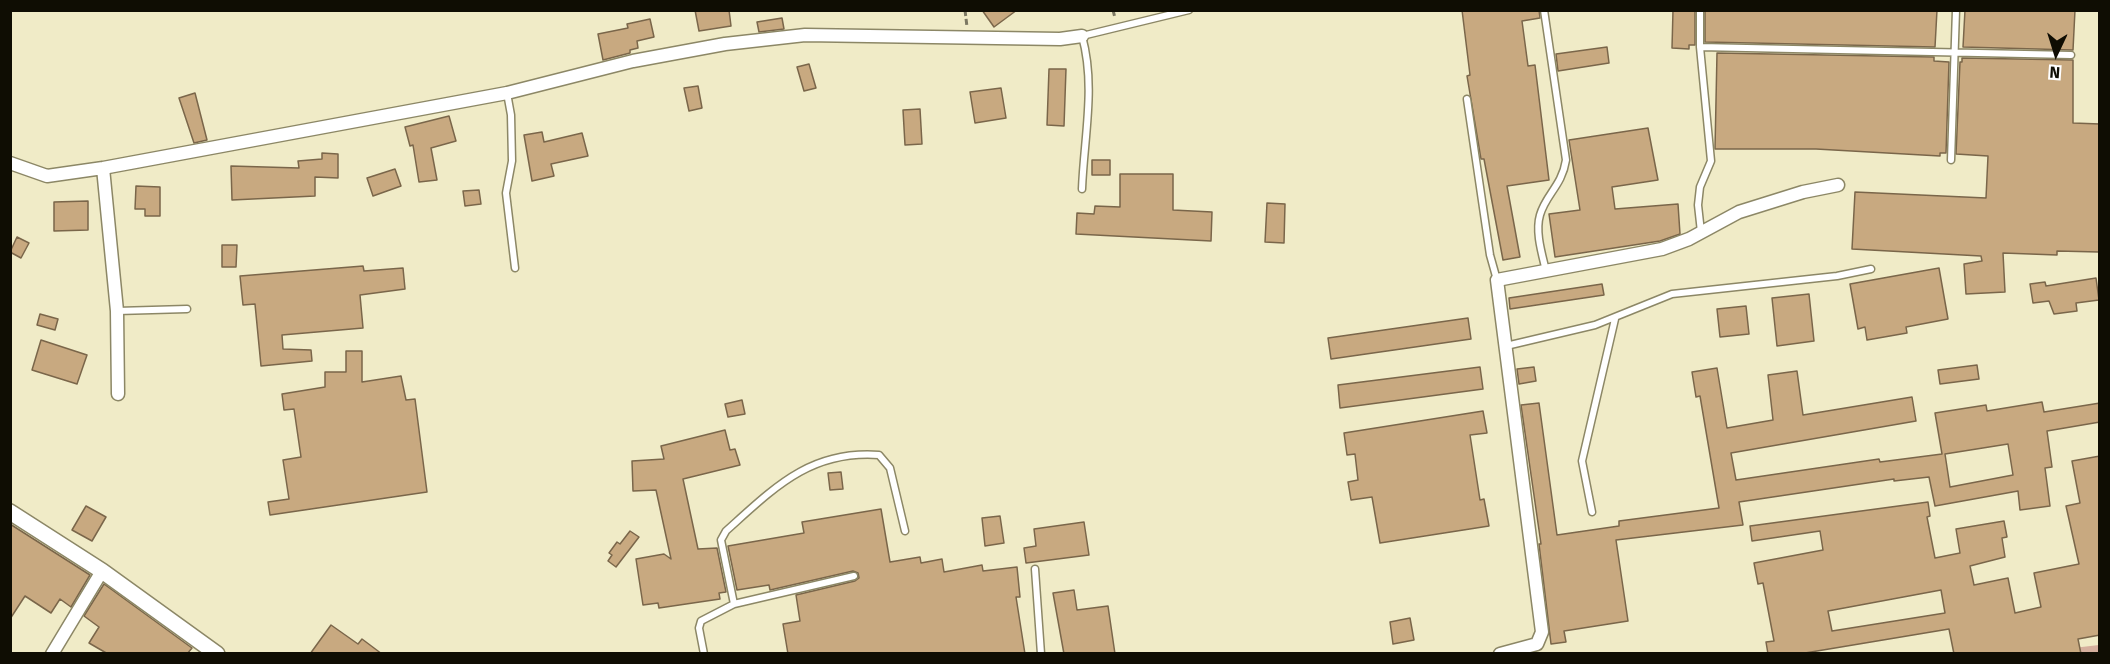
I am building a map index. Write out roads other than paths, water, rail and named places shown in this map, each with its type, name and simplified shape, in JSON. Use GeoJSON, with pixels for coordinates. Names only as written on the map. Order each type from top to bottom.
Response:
{"type":"FeatureCollection","features":[{"type":"Feature","properties":{"kind":"street"},"geometry":{"type":"LineString","coordinates":[[10,163],[47,176],[103,168],[507,93],[644,59],[725,44],[805,35],[1060,39],[1082,36]]}},
{"type":"Feature","properties":{"kind":"street"},"geometry":{"type":"LineString","coordinates":[[103,168],[117,311],[118,394]]}},
{"type":"Feature","properties":{"kind":"street"},"geometry":{"type":"LineString","coordinates":[[1500,654],[1537,644],[1542,632],[1497,280],[1662,249],[1739,212],[1803,192],[1838,185]]}},
{"type":"Feature","properties":{"kind":"street"},"geometry":{"type":"LineString","coordinates":[[10,512],[102,572],[207,651]]}},
{"type":"Feature","properties":{"kind":"street"},"geometry":{"type":"LineString","coordinates":[[52,654],[102,572]]}},
{"type":"Feature","properties":{"kind":"lane"},"geometry":{"type":"LineString","coordinates":[[1082,189],[1090,95],[1087,52],[1082,36],[1189,10]]}},
{"type":"Feature","properties":{"kind":"lane"},"geometry":{"type":"LineString","coordinates":[[1544,10],[1566,160],[1564,176],[1540,215],[1540,245],[1546,271]]}},
{"type":"Feature","properties":{"kind":"lane"},"geometry":{"type":"LineString","coordinates":[[1700,10],[1700,47],[1711,161],[1700,188],[1698,205],[1701,232]]}},
{"type":"Feature","properties":{"kind":"lane"},"geometry":{"type":"LineString","coordinates":[[1951,159],[1956,10]]}},
{"type":"Feature","properties":{"kind":"lane"},"geometry":{"type":"LineString","coordinates":[[1700,47],[2071,55]]}},
{"type":"Feature","properties":{"kind":"lane"},"geometry":{"type":"LineString","coordinates":[[507,93],[511,115],[512,161],[506,193],[515,268]]}},
{"type":"Feature","properties":{"kind":"lane"},"geometry":{"type":"LineString","coordinates":[[1467,99],[1475,163],[1497,280]]}},
{"type":"Feature","properties":{"kind":"lane"},"geometry":{"type":"LineString","coordinates":[[1505,346],[1615,318],[1672,294],[1837,276],[1871,269]]}},
{"type":"Feature","properties":{"kind":"lane"},"geometry":{"type":"LineString","coordinates":[[117,311],[187,309]]}},
{"type":"Feature","properties":{"kind":"lane"},"geometry":{"type":"LineString","coordinates":[[1592,512],[1582,461],[1615,318]]}},
{"type":"Feature","properties":{"kind":"lane"},"geometry":{"type":"LineString","coordinates":[[734,604],[721,540],[726,531],[791,476],[814,463],[858,454],[879,455],[890,468],[905,531]]}},
{"type":"Feature","properties":{"kind":"lane"},"geometry":{"type":"LineString","coordinates":[[1035,569],[1041,654]]}},
{"type":"Feature","properties":{"kind":"lane"},"geometry":{"type":"LineString","coordinates":[[704,654],[699,628],[701,621],[734,604],[854,576]]}}]}
